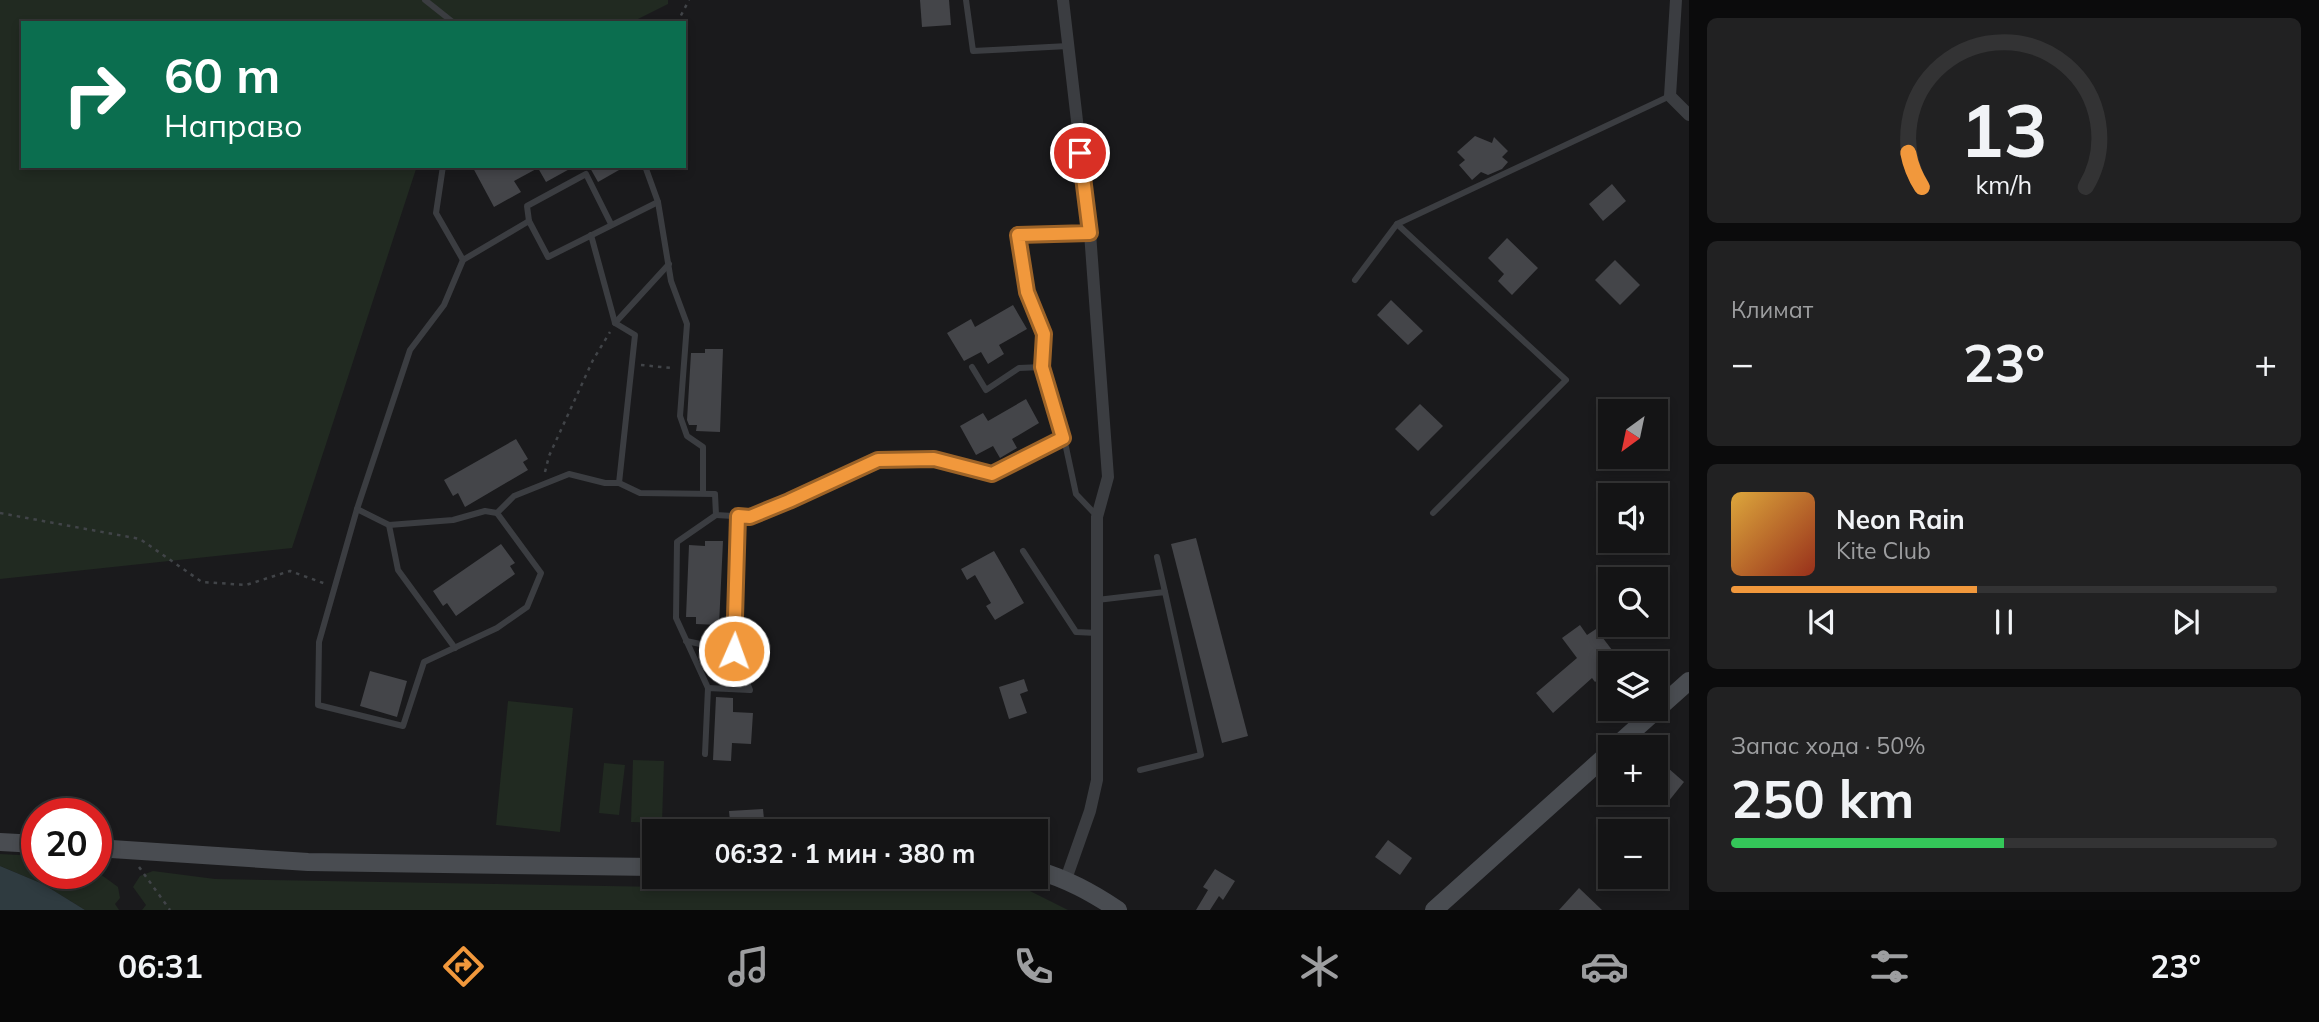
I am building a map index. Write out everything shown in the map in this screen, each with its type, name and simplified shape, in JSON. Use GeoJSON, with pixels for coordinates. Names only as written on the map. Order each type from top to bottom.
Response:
{"type":"FeatureCollection","features":[{"type":"Feature","properties":{"kind":"main road"},"geometry":{"type":"LineString","coordinates":[[1628,735],[1689,681]]}},
{"type":"Feature","properties":{"kind":"main road"},"geometry":{"type":"LineString","coordinates":[[1434,910],[1598,763]]}},
{"type":"Feature","properties":{"kind":"main road"},"geometry":{"type":"LineString","coordinates":[[0,842],[21,843]]}},
{"type":"Feature","properties":{"kind":"main road"},"geometry":{"type":"LineString","coordinates":[[112,849],[308,862],[642,867]]}},
{"type":"Feature","properties":{"kind":"main road"},"geometry":{"type":"LineString","coordinates":[[1048,874],[1066,879],[1095,894],[1118,910]]}},
{"type":"Feature","properties":{"kind":"street"},"geometry":{"type":"LineString","coordinates":[[1063,0],[1090,233],[1108,477],[1097,517],[1097,780],[1090,811],[1066,879]]}},
{"type":"Feature","properties":{"kind":"street"},"geometry":{"type":"LineString","coordinates":[[1676,0],[1670,96],[1689,115]]}},
{"type":"Feature","properties":{"kind":"lane"},"geometry":{"type":"LineString","coordinates":[[425,0],[451,21]]}},
{"type":"Feature","properties":{"kind":"lane"},"geometry":{"type":"LineString","coordinates":[[966,0],[972,51],[1068,46]]}},
{"type":"Feature","properties":{"kind":"lane"},"geometry":{"type":"LineString","coordinates":[[1355,281],[1397,224],[1670,96]]}},
{"type":"Feature","properties":{"kind":"lane"},"geometry":{"type":"LineString","coordinates":[[443,168],[436,213],[463,260]]}},
{"type":"Feature","properties":{"kind":"lane"},"geometry":{"type":"LineString","coordinates":[[646,168],[658,202],[671,281],[687,324],[680,416],[687,436],[703,447],[703,493]]}},
{"type":"Feature","properties":{"kind":"lane"},"geometry":{"type":"LineString","coordinates":[[611,224],[586,174],[527,206],[529,221],[548,257],[658,202]]}},
{"type":"Feature","properties":{"kind":"lane"},"geometry":{"type":"LineString","coordinates":[[357,509],[389,525],[453,520],[485,511],[497,513],[541,573],[527,607],[497,628],[424,662],[403,726],[318,705],[319,642],[357,509],[410,350],[444,305],[463,260],[529,221]]}},
{"type":"Feature","properties":{"kind":"lane"},"geometry":{"type":"LineString","coordinates":[[1397,224],[1566,380],[1433,513]]}},
{"type":"Feature","properties":{"kind":"lane"},"geometry":{"type":"LineString","coordinates":[[1090,233],[1018,235],[1027,292],[1044,334],[1042,367],[1076,494],[1097,517]]}},
{"type":"Feature","properties":{"kind":"lane"},"geometry":{"type":"LineString","coordinates":[[591,235],[615,323],[635,335],[620,483]]}},
{"type":"Feature","properties":{"kind":"lane"},"geometry":{"type":"LineString","coordinates":[[615,323],[669,264]]}},
{"type":"Feature","properties":{"kind":"lane"},"geometry":{"type":"LineString","coordinates":[[972,367],[986,390],[1019,368],[1042,367]]}},
{"type":"Feature","properties":{"kind":"lane"},"geometry":{"type":"LineString","coordinates":[[705,754],[708,688],[676,618],[677,542],[716,515],[750,517],[878,460],[934,459],[992,474],[1063,438]]}},
{"type":"Feature","properties":{"kind":"lane"},"geometry":{"type":"LineString","coordinates":[[497,513],[514,496],[569,474],[605,483],[620,483],[640,493],[715,494],[716,515]]}},
{"type":"Feature","properties":{"kind":"lane"},"geometry":{"type":"LineString","coordinates":[[708,688],[750,690],[734,651],[738,516]]}},
{"type":"Feature","properties":{"kind":"lane"},"geometry":{"type":"LineString","coordinates":[[389,525],[398,570],[455,648]]}},
{"type":"Feature","properties":{"kind":"lane"},"geometry":{"type":"LineString","coordinates":[[1023,551],[1076,632],[1097,633]]}},
{"type":"Feature","properties":{"kind":"lane"},"geometry":{"type":"LineString","coordinates":[[1140,770],[1201,755],[1157,557]]}},
{"type":"Feature","properties":{"kind":"lane"},"geometry":{"type":"LineString","coordinates":[[1097,600],[1165,592]]}},
{"type":"Feature","properties":{"kind":"lane"},"geometry":{"type":"LineString","coordinates":[[686,641],[734,651]]}},
{"type":"Feature","properties":{"kind":"path"},"geometry":{"type":"LineString","coordinates":[[678,21],[689,0]]}},
{"type":"Feature","properties":{"kind":"path"},"geometry":{"type":"LineString","coordinates":[[541,485],[560,432],[593,360],[615,323]]}},
{"type":"Feature","properties":{"kind":"path"},"geometry":{"type":"LineString","coordinates":[[632,364],[683,369]]}},
{"type":"Feature","properties":{"kind":"path"},"geometry":{"type":"LineString","coordinates":[[0,513],[139,540],[202,582],[246,585],[290,571],[335,587]]}},
{"type":"Feature","properties":{"kind":"path"},"geometry":{"type":"LineString","coordinates":[[127,850],[170,910]]}},
{"type":"Feature","properties":{"kind":"shaded area"},"geometry":{"type":"Polygon","coordinates":[[[0,0],[668,0],[668,4],[634,21],[21,21],[21,168],[416,168],[292,548],[0,579],[0,0]]]}},
{"type":"Feature","properties":{"kind":"shaded area"},"geometry":{"type":"Polygon","coordinates":[[[508,701],[573,708],[560,832],[496,825],[508,701]]]}},
{"type":"Feature","properties":{"kind":"shaded area"},"geometry":{"type":"Polygon","coordinates":[[[633,760],[664,761],[662,819],[631,822],[633,760]]]}},
{"type":"Feature","properties":{"kind":"shaded area"},"geometry":{"type":"Polygon","coordinates":[[[604,763],[625,765],[619,815],[599,813],[604,763]]]}},
{"type":"Feature","properties":{"kind":"shaded area"},"geometry":{"type":"Polygon","coordinates":[[[0,854],[21,855],[21,875],[0,866],[0,854]]]}},
{"type":"Feature","properties":{"kind":"shaded area"},"geometry":{"type":"Polygon","coordinates":[[[0,866],[21,875],[21,889],[51,889],[85,910],[0,910],[0,866]]]}},
{"type":"Feature","properties":{"kind":"shaded area"},"geometry":{"type":"Polygon","coordinates":[[[153,871],[215,879],[642,887],[642,889],[1026,889],[1068,910],[142,910],[146,905],[133,887],[140,876],[153,871]]]}},
{"type":"Feature","properties":{"kind":"shaded area"},"geometry":{"type":"Polygon","coordinates":[[[112,883],[118,887],[120,898],[115,904],[119,910],[85,910],[51,889],[112,889],[112,883]]]}},
{"type":"Feature","properties":{"kind":"building"},"geometry":{"type":"Polygon","coordinates":[[[920,0],[949,0],[951,25],[922,27],[920,0]]]}},
{"type":"Feature","properties":{"kind":"building"},"geometry":{"type":"Polygon","coordinates":[[[1475,136],[1492,143],[1494,137],[1508,151],[1502,157],[1508,162],[1502,169],[1488,175],[1481,172],[1472,180],[1459,165],[1465,160],[1457,152],[1475,136]]]}},
{"type":"Feature","properties":{"kind":"building"},"geometry":{"type":"Polygon","coordinates":[[[473,168],[538,168],[514,181],[521,192],[494,207],[473,168]]]}},
{"type":"Feature","properties":{"kind":"building"},"geometry":{"type":"Polygon","coordinates":[[[538,168],[571,168],[546,182],[538,168]]]}},
{"type":"Feature","properties":{"kind":"building"},"geometry":{"type":"Polygon","coordinates":[[[590,168],[622,168],[598,182],[590,168]]]}},
{"type":"Feature","properties":{"kind":"building"},"geometry":{"type":"Polygon","coordinates":[[[1612,184],[1626,201],[1603,221],[1589,204],[1612,184]]]}},
{"type":"Feature","properties":{"kind":"building"},"geometry":{"type":"Polygon","coordinates":[[[1507,238],[1538,268],[1512,295],[1498,281],[1504,274],[1488,258],[1507,238]]]}},
{"type":"Feature","properties":{"kind":"building"},"geometry":{"type":"Polygon","coordinates":[[[1615,260],[1640,285],[1620,305],[1595,280],[1615,260]]]}},
{"type":"Feature","properties":{"kind":"building"},"geometry":{"type":"Polygon","coordinates":[[[1391,300],[1423,331],[1408,345],[1377,315],[1391,300]]]}},
{"type":"Feature","properties":{"kind":"building"},"geometry":{"type":"Polygon","coordinates":[[[1013,305],[1027,329],[999,345],[1004,354],[988,364],[981,352],[964,361],[947,333],[971,319],[975,327],[1013,305]]]}},
{"type":"Feature","properties":{"kind":"building"},"geometry":{"type":"Polygon","coordinates":[[[705,349],[723,349],[720,432],[696,431],[697,425],[689,425],[687,420],[691,353],[705,353],[705,349]]]}},
{"type":"Feature","properties":{"kind":"building"},"geometry":{"type":"Polygon","coordinates":[[[1026,399],[1039,423],[1012,439],[1017,448],[1000,458],[993,446],[976,455],[960,426],[983,413],[988,421],[1026,399]]]}},
{"type":"Feature","properties":{"kind":"building"},"geometry":{"type":"Polygon","coordinates":[[[1420,404],[1443,426],[1418,451],[1395,429],[1420,404]]]}},
{"type":"Feature","properties":{"kind":"building"},"geometry":{"type":"Polygon","coordinates":[[[516,439],[528,459],[523,462],[528,470],[465,507],[458,493],[453,496],[444,480],[516,439]]]}},
{"type":"Feature","properties":{"kind":"building"},"geometry":{"type":"Polygon","coordinates":[[[1196,538],[1248,736],[1222,743],[1171,544],[1196,538]]]}},
{"type":"Feature","properties":{"kind":"building"},"geometry":{"type":"Polygon","coordinates":[[[705,541],[723,541],[719,625],[696,624],[696,617],[686,617],[689,545],[705,546],[705,541]]]}},
{"type":"Feature","properties":{"kind":"building"},"geometry":{"type":"Polygon","coordinates":[[[501,544],[515,563],[510,566],[515,574],[456,616],[447,603],[443,606],[433,591],[501,544]]]}},
{"type":"Feature","properties":{"kind":"building"},"geometry":{"type":"Polygon","coordinates":[[[994,551],[1024,603],[995,620],[986,606],[991,603],[975,575],[967,580],[961,569],[994,551]]]}},
{"type":"Feature","properties":{"kind":"building"},"geometry":{"type":"Polygon","coordinates":[[[1580,625],[1587,635],[1596,629],[1598,637],[1602,637],[1613,651],[1598,651],[1598,680],[1595,682],[1592,678],[1553,713],[1536,693],[1577,658],[1562,638],[1580,625]]]}},
{"type":"Feature","properties":{"kind":"building"},"geometry":{"type":"Polygon","coordinates":[[[370,671],[407,681],[397,717],[360,706],[370,671]]]}},
{"type":"Feature","properties":{"kind":"building"},"geometry":{"type":"Polygon","coordinates":[[[1024,679],[1028,691],[1020,694],[1027,713],[1009,719],[999,687],[1024,679]]]}},
{"type":"Feature","properties":{"kind":"building"},"geometry":{"type":"Polygon","coordinates":[[[716,697],[733,698],[733,712],[753,713],[751,744],[732,743],[731,761],[713,760],[716,697]]]}},
{"type":"Feature","properties":{"kind":"building"},"geometry":{"type":"Polygon","coordinates":[[[1668,768],[1684,782],[1668,802],[1668,768]]]}},
{"type":"Feature","properties":{"kind":"building"},"geometry":{"type":"Polygon","coordinates":[[[763,809],[764,819],[730,819],[729,811],[763,809]]]}},
{"type":"Feature","properties":{"kind":"building"},"geometry":{"type":"Polygon","coordinates":[[[1388,840],[1412,858],[1400,875],[1375,857],[1388,840]]]}},
{"type":"Feature","properties":{"kind":"building"},"geometry":{"type":"Polygon","coordinates":[[[1215,869],[1235,881],[1223,900],[1219,896],[1210,910],[1196,910],[1208,890],[1203,887],[1215,869]]]}},
{"type":"Feature","properties":{"kind":"building"},"geometry":{"type":"Polygon","coordinates":[[[1579,888],[1602,910],[1559,910],[1579,888]]]}},
{"type":"Feature","properties":{"kind":"route"},"geometry":{"type":"LineString","coordinates":[[734,651],[738,516],[750,517],[878,460],[934,459],[992,474],[1063,438],[1042,367],[1044,334],[1027,292],[1018,235],[1090,233],[1080,153]]}}]}
